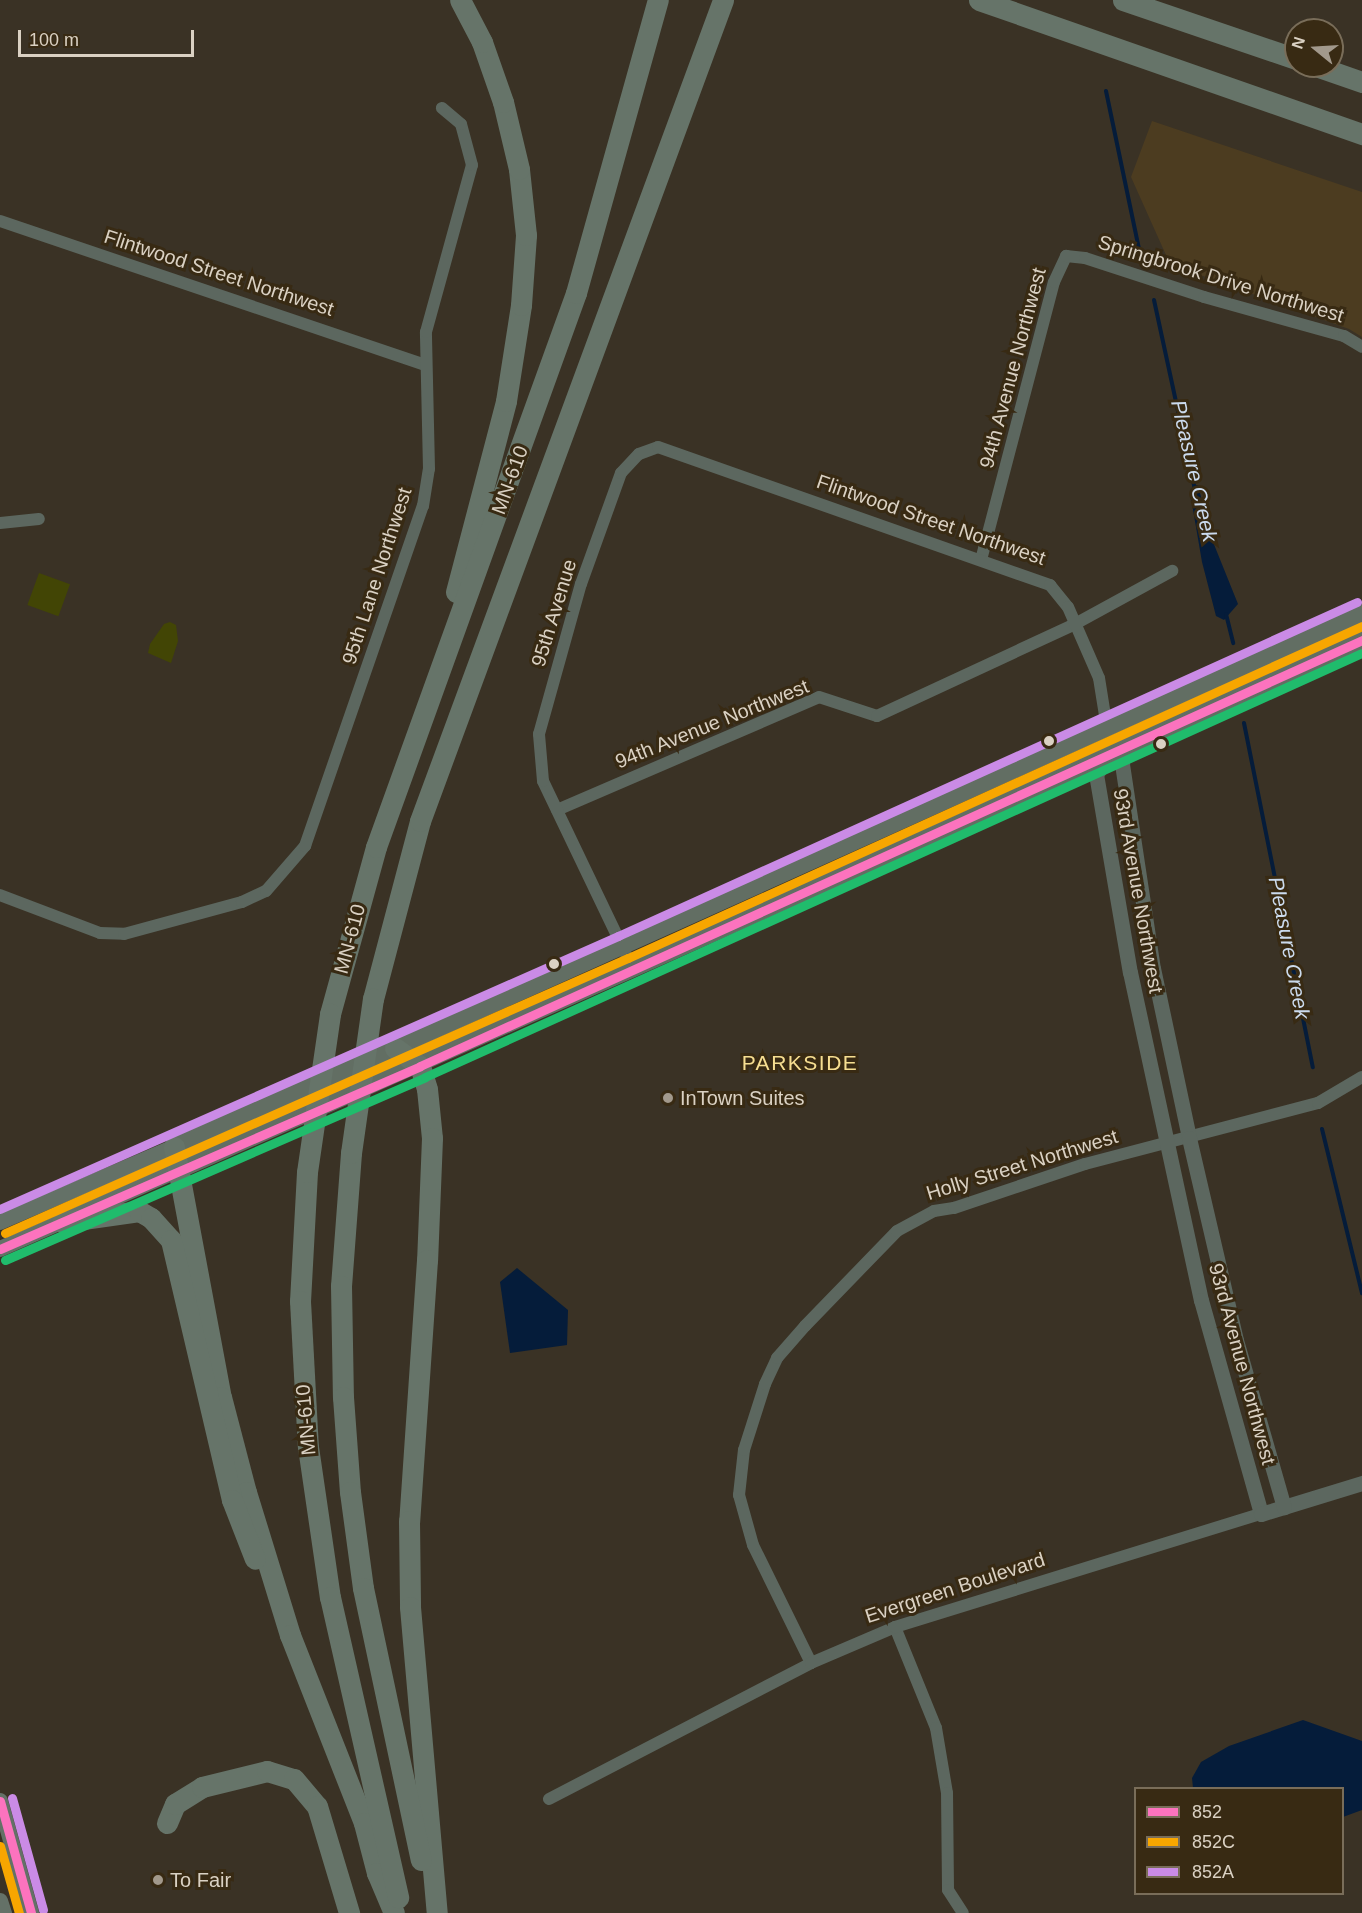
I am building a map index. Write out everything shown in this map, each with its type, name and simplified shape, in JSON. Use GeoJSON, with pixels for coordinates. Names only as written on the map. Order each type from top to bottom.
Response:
{"type":"FeatureCollection","features":[{"type":"Feature","properties":{"kind":"highway"},"geometry":{"type":"LineString","coordinates":[[449,645],[456,595],[506,401],[521,304],[526,235],[519,169],[503,102],[482,42],[460,0]]}},
{"type":"Feature","properties":{"kind":"highway","name":"MN-610"},"geometry":{"type":"LineString","coordinates":[[401,1913],[330,1597],[308,1447],[300,1301],[307,1172],[330,1014],[376,847],[576,293],[658,0]]}},
{"type":"Feature","properties":{"kind":"highway"},"geometry":{"type":"LineString","coordinates":[[712,27],[723,0]]}},
{"type":"Feature","properties":{"kind":"highway"},"geometry":{"type":"LineString","coordinates":[[712,27],[729,0]]}},
{"type":"Feature","properties":{"kind":"highway"},"geometry":{"type":"LineString","coordinates":[[979,0],[1116,45],[1269,103],[1362,134]]}},
{"type":"Feature","properties":{"kind":"highway"},"geometry":{"type":"LineString","coordinates":[[1123,0],[1284,55]]}},
{"type":"Feature","properties":{"kind":"highway","name":"MN-610"},"geometry":{"type":"LineString","coordinates":[[435,1913],[372,1631],[350,1492],[343,1397],[341,1286],[351,1153],[373,999],[420,821],[712,27]]}},
{"type":"Feature","properties":{"kind":"highway"},"geometry":{"type":"LineString","coordinates":[[1344,76],[1362,82]]}},
{"type":"Feature","properties":{"kind":"highway"},"geometry":{"type":"LineString","coordinates":[[1269,103],[1306,128],[1362,149]]}},
{"type":"Feature","properties":{"kind":"highway"},"geometry":{"type":"LineString","coordinates":[[395,1048],[420,1066],[427,1089],[432,1138],[427,1260],[409,1521],[410,1607],[435,1913]]}},
{"type":"Feature","properties":{"kind":"highway"},"geometry":{"type":"LineString","coordinates":[[174,1147],[221,1397],[290,1635]]}},
{"type":"Feature","properties":{"kind":"highway"},"geometry":{"type":"LineString","coordinates":[[62,1222],[139,1211],[151,1218],[171,1240],[232,1500],[290,1635],[364,1823],[377,1873],[394,1913]]}},
{"type":"Feature","properties":{"kind":"highway"},"geometry":{"type":"LineString","coordinates":[[168,1822],[175,1804],[202,1787],[267,1771],[294,1779],[317,1806],[349,1913]]}},
{"type":"Feature","properties":{"kind":"main road"},"geometry":{"type":"LineString","coordinates":[[0,1222],[623,947],[1362,613]]}},
{"type":"Feature","properties":{"kind":"main road"},"geometry":{"type":"LineString","coordinates":[[0,1249],[420,1066],[1362,640]]}},
{"type":"Feature","properties":{"kind":"main road"},"geometry":{"type":"LineString","coordinates":[[0,1801],[31,1913]]}},
{"type":"Feature","properties":{"kind":"main road"},"geometry":{"type":"LineString","coordinates":[[0,1901],[4,1913]]}},
{"type":"Feature","properties":{"kind":"street","name":"95th Lane Northwest"},"geometry":{"type":"LineString","coordinates":[[0,895],[100,933],[124,934],[151,928],[266,891],[294,862],[314,827],[423,507],[429,469],[425,365],[429,310],[471,165],[462,124],[442,108]]}},
{"type":"Feature","properties":{"kind":"street","name":"Flintwood Street Northwest"},"geometry":{"type":"LineString","coordinates":[[0,221],[425,365]]}},
{"type":"Feature","properties":{"kind":"street","name":"Springbrook Drive Northwest"},"geometry":{"type":"LineString","coordinates":[[1066,256],[1085,258],[1204,297],[1344,336],[1362,347]]}},
{"type":"Feature","properties":{"kind":"street","name":"94th Avenue Northwest"},"geometry":{"type":"LineString","coordinates":[[981,560],[1054,282],[1066,256]]}},
{"type":"Feature","properties":{"kind":"street","name":"Flintwood Street Northwest"},"geometry":{"type":"LineString","coordinates":[[658,447],[1050,585],[1068,607],[1099,678],[1111,754]]}},
{"type":"Feature","properties":{"kind":"street","name":"95th Avenue"},"geometry":{"type":"LineString","coordinates":[[557,810],[543,781],[539,734],[581,584],[621,473],[639,454],[658,447]]}},
{"type":"Feature","properties":{"kind":"street"},"geometry":{"type":"LineString","coordinates":[[0,523],[39,519]]}},
{"type":"Feature","properties":{"kind":"street","name":"94th Avenue Northwest"},"geometry":{"type":"LineString","coordinates":[[557,810],[819,697],[877,716],[1075,624],[1172,571]]}},
{"type":"Feature","properties":{"kind":"street","name":"93rd Avenue Northwest"},"geometry":{"type":"LineString","coordinates":[[1261,1514],[1202,1300],[1130,972],[1096,774],[1111,754],[1122,764],[1153,968],[1189,1138],[1236,1340],[1284,1507]]}},
{"type":"Feature","properties":{"kind":"street"},"geometry":{"type":"LineString","coordinates":[[557,810],[633,969]]}},
{"type":"Feature","properties":{"kind":"street","name":"Holly Street Northwest"},"geometry":{"type":"LineString","coordinates":[[811,1663],[753,1545],[739,1495],[744,1450],[777,1358],[888,1239],[920,1217],[1085,1164],[1318,1103],[1362,1077]]}},
{"type":"Feature","properties":{"kind":"street","name":"Evergreen Boulevard"},"geometry":{"type":"LineString","coordinates":[[549,1799],[811,1663],[894,1627],[1362,1483]]}},
{"type":"Feature","properties":{"kind":"street"},"geometry":{"type":"LineString","coordinates":[[894,1627],[936,1728],[947,1793],[948,1890],[963,1913]]}},
{"type":"Feature","properties":{"kind":"shaded area"},"geometry":{"type":"Polygon","coordinates":[[[1152,121],[1362,192],[1362,337],[1349,329],[1170,264],[1131,177],[1152,121]]]}},
{"type":"Feature","properties":{"kind":"shaded area"},"geometry":{"type":"Polygon","coordinates":[[[39,573],[70,584],[58,616],[27,605],[39,573]]]}},
{"type":"Feature","properties":{"kind":"shaded area"},"geometry":{"type":"Polygon","coordinates":[[[170,622],[176,625],[178,641],[171,663],[148,653],[150,644],[164,624],[170,622]]]}},
{"type":"Feature","properties":{"kind":"water"},"geometry":{"type":"Polygon","coordinates":[[[1194,485],[1198,485],[1211,537],[1238,604],[1224,620],[1216,616],[1202,562],[1191,498],[1194,485]]]}},
{"type":"Feature","properties":{"kind":"water"},"geometry":{"type":"Polygon","coordinates":[[[517,1268],[568,1310],[567,1345],[510,1353],[500,1282],[517,1268]]]}},
{"type":"Feature","properties":{"kind":"water"},"geometry":{"type":"Polygon","coordinates":[[[1303,1720],[1362,1741],[1362,1810],[1344,1817],[1344,1787],[1193,1787],[1192,1778],[1201,1762],[1229,1746],[1303,1720]]]}},
{"type":"Feature","properties":{"kind":"waterway"},"geometry":{"type":"LineString","coordinates":[[1106,91],[1142,263]]}},
{"type":"Feature","properties":{"kind":"waterway","name":"Pleasure Creek"},"geometry":{"type":"LineString","coordinates":[[1154,300],[1195,490]]}},
{"type":"Feature","properties":{"kind":"waterway","name":"Pleasure Creek"},"geometry":{"type":"LineString","coordinates":[[1226,614],[1233,643]]}},
{"type":"Feature","properties":{"kind":"waterway","name":"Pleasure Creek"},"geometry":{"type":"LineString","coordinates":[[1244,723],[1313,1067]]}},
{"type":"Feature","properties":{"kind":"waterway","name":"Pleasure Creek"},"geometry":{"type":"LineString","coordinates":[[1322,1129],[1362,1293]]}},
{"type":"Feature","properties":{"kind":"transit line","name":"852A"},"geometry":{"type":"LineString","coordinates":[[0,1209],[618,936],[1357,602]]}},
{"type":"Feature","properties":{"kind":"transit line","name":"852C"},"geometry":{"type":"LineString","coordinates":[[5,1233],[628,958],[1362,626]]}},
{"type":"Feature","properties":{"kind":"transit line","name":"852"},"geometry":{"type":"LineString","coordinates":[[0,1249],[420,1066],[1362,640]]}},
{"type":"Feature","properties":{"kind":"transit line"},"geometry":{"type":"LineString","coordinates":[[5,1260],[425,1077],[1362,653]]}},
{"type":"Feature","properties":{"kind":"transit line","name":"852A"},"geometry":{"type":"LineString","coordinates":[[12,1798],[43,1910]]}},
{"type":"Feature","properties":{"kind":"transit line","name":"852"},"geometry":{"type":"LineString","coordinates":[[0,1801],[31,1913]]}},
{"type":"Feature","properties":{"kind":"transit line","name":"852C"},"geometry":{"type":"LineString","coordinates":[[0,1846],[19,1913]]}},
{"type":"Feature","properties":{"kind":"place","name":"InTown Suites"},"geometry":{"type":"Point","coordinates":[668,1098]}},
{"type":"Feature","properties":{"kind":"place","name":"To Fair"},"geometry":{"type":"Point","coordinates":[158,1880]}},
{"type":"Feature","properties":{"kind":"district","name":"PARKSIDE"},"geometry":{"type":"Point","coordinates":[800,1063]}}]}
